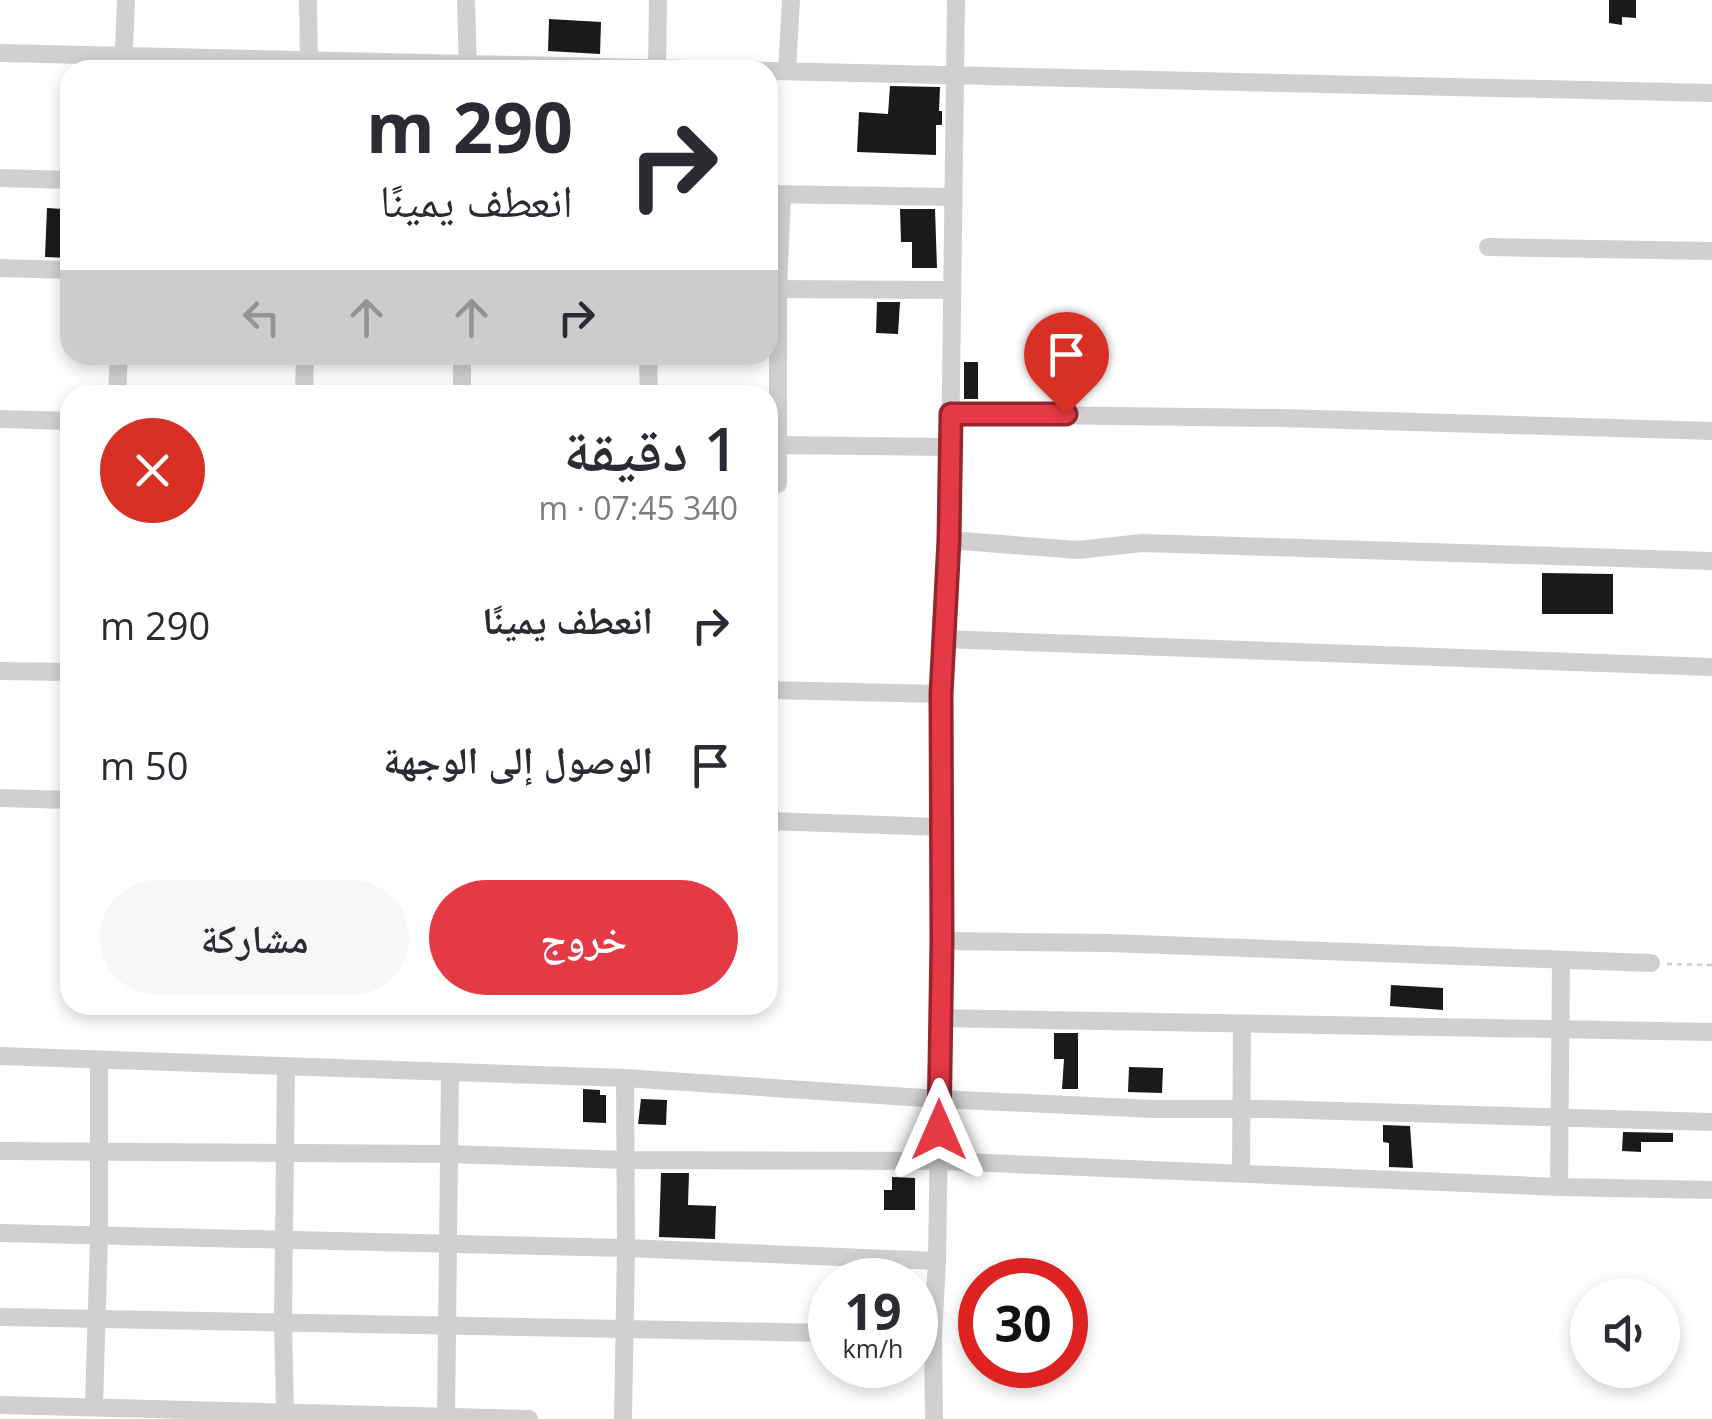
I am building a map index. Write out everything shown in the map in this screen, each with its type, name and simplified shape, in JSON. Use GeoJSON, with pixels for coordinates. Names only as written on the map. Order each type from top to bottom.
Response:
{"type":"FeatureCollection","features":[{"type":"Feature","properties":{"kind":"street"},"geometry":{"type":"LineString","coordinates":[[123,60],[126,0]]}},
{"type":"Feature","properties":{"kind":"street"},"geometry":{"type":"LineString","coordinates":[[308,0],[308,60]]}},
{"type":"Feature","properties":{"kind":"street"},"geometry":{"type":"LineString","coordinates":[[466,0],[469,60]]}},
{"type":"Feature","properties":{"kind":"street"},"geometry":{"type":"LineString","coordinates":[[657,60],[658,0]]}},
{"type":"Feature","properties":{"kind":"street"},"geometry":{"type":"LineString","coordinates":[[787,70],[792,0]]}},
{"type":"Feature","properties":{"kind":"street"},"geometry":{"type":"LineString","coordinates":[[937,1258],[941,694],[949,540],[956,0]]}},
{"type":"Feature","properties":{"kind":"street"},"geometry":{"type":"LineString","coordinates":[[0,53],[86,60]]}},
{"type":"Feature","properties":{"kind":"street"},"geometry":{"type":"LineString","coordinates":[[778,70],[1712,93]]}},
{"type":"Feature","properties":{"kind":"street"},"geometry":{"type":"LineString","coordinates":[[0,178],[60,180]]}},
{"type":"Feature","properties":{"kind":"street"},"geometry":{"type":"LineString","coordinates":[[778,194],[953,198]]}},
{"type":"Feature","properties":{"kind":"street"},"geometry":{"type":"LineString","coordinates":[[1488,248],[1712,251]]}},
{"type":"Feature","properties":{"kind":"street"},"geometry":{"type":"LineString","coordinates":[[0,268],[60,270]]}},
{"type":"Feature","properties":{"kind":"street"},"geometry":{"type":"LineString","coordinates":[[778,289],[952,290]]}},
{"type":"Feature","properties":{"kind":"street"},"geometry":{"type":"LineString","coordinates":[[951,414],[1262,418],[1712,432]]}},
{"type":"Feature","properties":{"kind":"street"},"geometry":{"type":"LineString","coordinates":[[0,419],[60,420]]}},
{"type":"Feature","properties":{"kind":"street"},"geometry":{"type":"LineString","coordinates":[[778,445],[950,447]]}},
{"type":"Feature","properties":{"kind":"street"},"geometry":{"type":"LineString","coordinates":[[949,540],[1078,550],[1142,543],[1712,561]]}},
{"type":"Feature","properties":{"kind":"street"},"geometry":{"type":"LineString","coordinates":[[943,639],[1712,667]]}},
{"type":"Feature","properties":{"kind":"street"},"geometry":{"type":"LineString","coordinates":[[0,671],[60,672]]}},
{"type":"Feature","properties":{"kind":"street"},"geometry":{"type":"LineString","coordinates":[[778,690],[941,694]]}},
{"type":"Feature","properties":{"kind":"street"},"geometry":{"type":"LineString","coordinates":[[0,798],[60,800]]}},
{"type":"Feature","properties":{"kind":"street"},"geometry":{"type":"LineString","coordinates":[[778,822],[942,827]]}},
{"type":"Feature","properties":{"kind":"street"},"geometry":{"type":"LineString","coordinates":[[942,941],[1109,943],[1651,964]]}},
{"type":"Feature","properties":{"kind":"street"},"geometry":{"type":"LineString","coordinates":[[1559,1187],[1560,960]]}},
{"type":"Feature","properties":{"kind":"street"},"geometry":{"type":"LineString","coordinates":[[940,1018],[1712,1032]]}},
{"type":"Feature","properties":{"kind":"street"},"geometry":{"type":"LineString","coordinates":[[1241,1172],[1242,1024]]}},
{"type":"Feature","properties":{"kind":"street"},"geometry":{"type":"LineString","coordinates":[[0,1056],[625,1078],[1154,1109],[1712,1122]]}},
{"type":"Feature","properties":{"kind":"street"},"geometry":{"type":"LineString","coordinates":[[94,1407],[99,1060]]}},
{"type":"Feature","properties":{"kind":"street"},"geometry":{"type":"LineString","coordinates":[[285,1413],[286,1067]]}},
{"type":"Feature","properties":{"kind":"street"},"geometry":{"type":"LineString","coordinates":[[446,1418],[450,1072]]}},
{"type":"Feature","properties":{"kind":"street"},"geometry":{"type":"LineString","coordinates":[[623,1419],[625,1078]]}},
{"type":"Feature","properties":{"kind":"street"},"geometry":{"type":"LineString","coordinates":[[0,1150],[939,1161],[1712,1190]]}},
{"type":"Feature","properties":{"kind":"street"},"geometry":{"type":"LineString","coordinates":[[0,1233],[626,1248],[865,1258]]}},
{"type":"Feature","properties":{"kind":"street"},"geometry":{"type":"LineString","coordinates":[[0,1317],[808,1332]]}},
{"type":"Feature","properties":{"kind":"street"},"geometry":{"type":"LineString","coordinates":[[930,1388],[934,1419]]}},
{"type":"Feature","properties":{"kind":"street"},"geometry":{"type":"LineString","coordinates":[[0,1405],[529,1419]]}},
{"type":"Feature","properties":{"kind":"path"},"geometry":{"type":"LineString","coordinates":[[1651,964],[1712,965]]}},
{"type":"Feature","properties":{"kind":"building"},"geometry":{"type":"Polygon","coordinates":[[[1609,0],[1636,0],[1636,18],[1622,17],[1622,25],[1609,23],[1609,0]]]}},
{"type":"Feature","properties":{"kind":"building"},"geometry":{"type":"Polygon","coordinates":[[[549,19],[601,22],[600,54],[548,51],[549,19]]]}},
{"type":"Feature","properties":{"kind":"building"},"geometry":{"type":"Polygon","coordinates":[[[890,86],[940,87],[942,125],[936,125],[936,155],[857,152],[859,112],[888,114],[890,86]]]}},
{"type":"Feature","properties":{"kind":"building"},"geometry":{"type":"Polygon","coordinates":[[[47,208],[60,209],[60,258],[45,257],[47,208]]]}},
{"type":"Feature","properties":{"kind":"building"},"geometry":{"type":"Polygon","coordinates":[[[900,209],[935,209],[937,268],[912,268],[912,242],[901,242],[900,209]]]}},
{"type":"Feature","properties":{"kind":"building"},"geometry":{"type":"Polygon","coordinates":[[[877,302],[900,302],[898,334],[876,333],[877,302]]]}},
{"type":"Feature","properties":{"kind":"building"},"geometry":{"type":"Polygon","coordinates":[[[964,362],[978,362],[978,399],[964,399],[964,362]]]}},
{"type":"Feature","properties":{"kind":"building"},"geometry":{"type":"Polygon","coordinates":[[[1542,573],[1613,574],[1613,614],[1542,614],[1542,573]]]}},
{"type":"Feature","properties":{"kind":"building"},"geometry":{"type":"Polygon","coordinates":[[[1391,985],[1443,988],[1443,1010],[1390,1006],[1391,985]]]}},
{"type":"Feature","properties":{"kind":"building"},"geometry":{"type":"Polygon","coordinates":[[[1054,1033],[1078,1033],[1078,1089],[1062,1089],[1064,1059],[1054,1059],[1054,1033]]]}},
{"type":"Feature","properties":{"kind":"building"},"geometry":{"type":"Polygon","coordinates":[[[1129,1067],[1163,1068],[1162,1093],[1128,1092],[1129,1067]]]}},
{"type":"Feature","properties":{"kind":"building"},"geometry":{"type":"Polygon","coordinates":[[[583,1089],[600,1090],[600,1095],[606,1095],[606,1123],[583,1122],[583,1089]]]}},
{"type":"Feature","properties":{"kind":"building"},"geometry":{"type":"Polygon","coordinates":[[[641,1099],[667,1100],[666,1125],[638,1124],[641,1099]]]}},
{"type":"Feature","properties":{"kind":"building"},"geometry":{"type":"Polygon","coordinates":[[[1383,1125],[1410,1126],[1413,1168],[1389,1167],[1389,1143],[1383,1142],[1383,1125]]]}},
{"type":"Feature","properties":{"kind":"building"},"geometry":{"type":"Polygon","coordinates":[[[1623,1132],[1673,1133],[1673,1142],[1641,1142],[1641,1152],[1622,1151],[1623,1132]]]}},
{"type":"Feature","properties":{"kind":"building"},"geometry":{"type":"Polygon","coordinates":[[[661,1173],[689,1173],[688,1205],[716,1206],[715,1239],[659,1237],[661,1173]]]}},
{"type":"Feature","properties":{"kind":"building"},"geometry":{"type":"Polygon","coordinates":[[[892,1177],[915,1178],[915,1210],[884,1210],[884,1190],[892,1190],[892,1177]]]}},
{"type":"Feature","properties":{"kind":"route"},"geometry":{"type":"LineString","coordinates":[[939,1130],[941,694],[951,414],[1066,414]]}}]}
